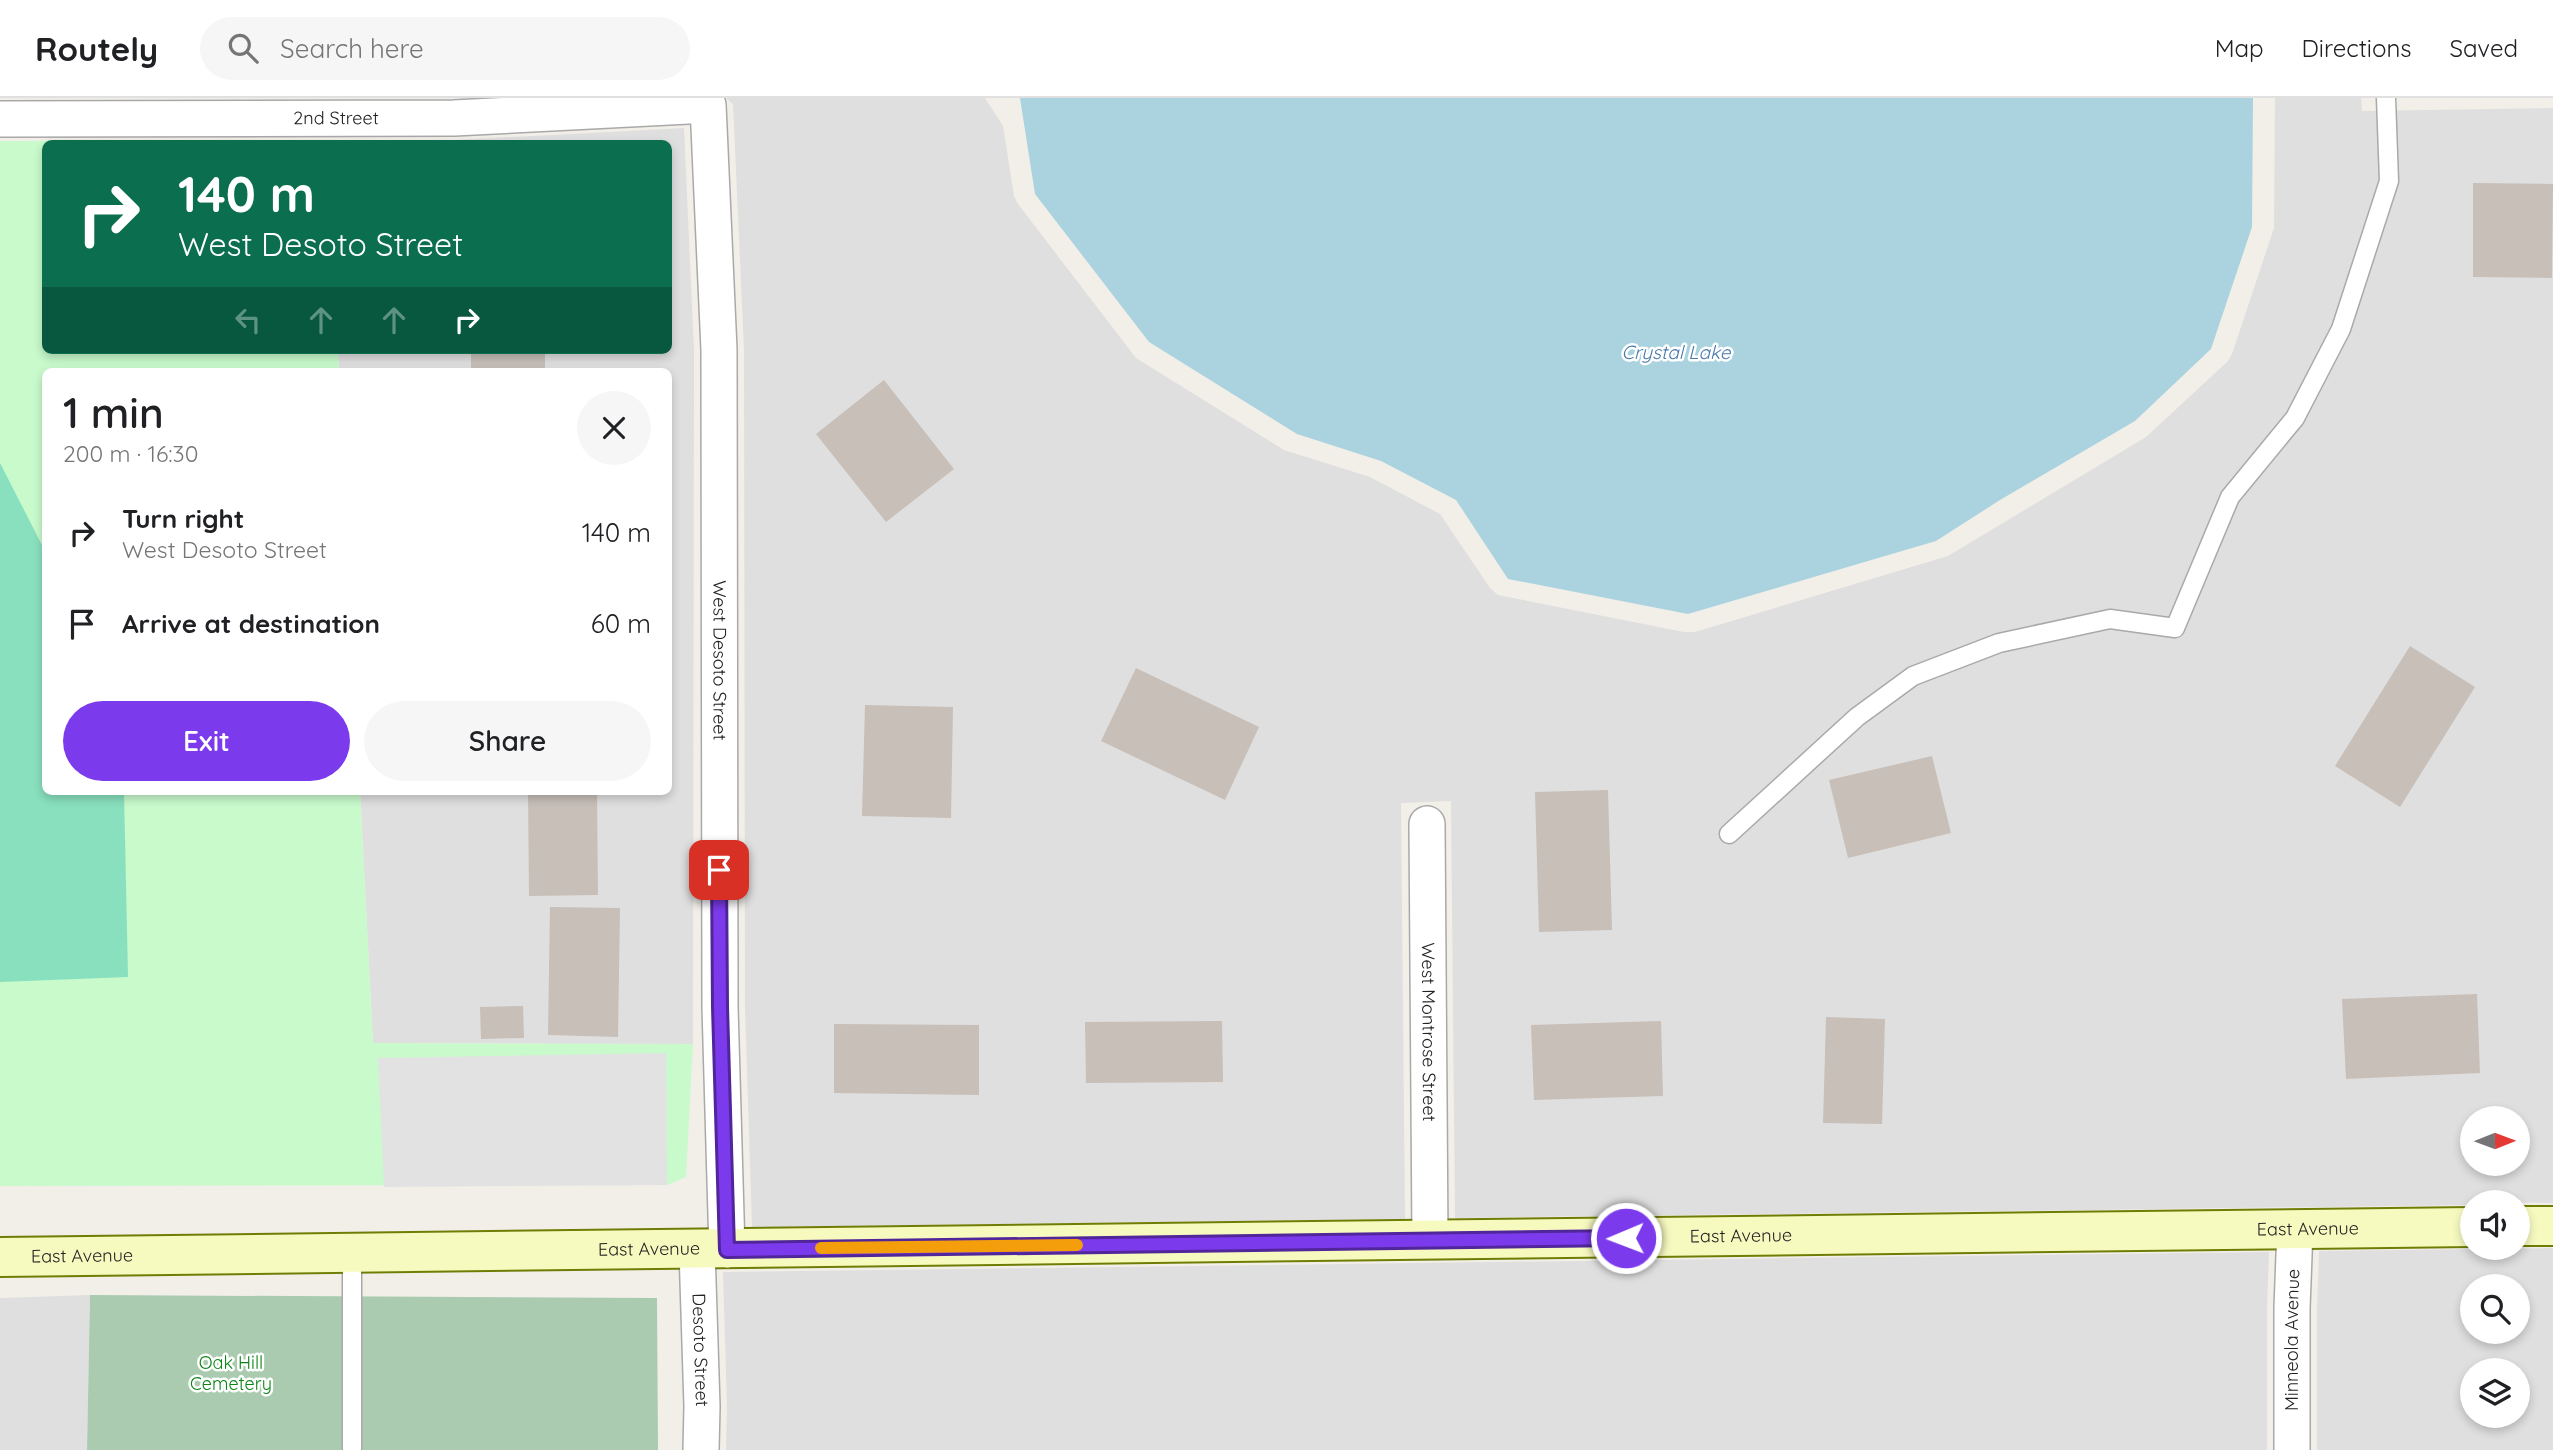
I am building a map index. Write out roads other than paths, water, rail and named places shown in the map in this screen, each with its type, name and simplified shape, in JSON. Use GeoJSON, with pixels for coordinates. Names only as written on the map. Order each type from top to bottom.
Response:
{"type":"FeatureCollection","features":[{"type":"Feature","properties":{"kind":"street","name":"West Desoto Street"},"geometry":{"type":"LineString","coordinates":[[673,106],[708,104],[719,350],[720,1007],[712,1250]]}},
{"type":"Feature","properties":{"kind":"street","name":"2nd Street"},"geometry":{"type":"LineString","coordinates":[[0,119],[454,118],[673,106]]}},
{"type":"Feature","properties":{"kind":"street","name":"West Montrose Street"},"geometry":{"type":"LineString","coordinates":[[1426,824],[1430,1240]]}},
{"type":"Feature","properties":{"kind":"street"},"geometry":{"type":"LineString","coordinates":[[2530,1226],[2553,1226]]}},
{"type":"Feature","properties":{"kind":"street","name":"East Avenue"},"geometry":{"type":"LineString","coordinates":[[0,1257],[2460,1227]]}},
{"type":"Feature","properties":{"kind":"street","name":"Minneola Avenue"},"geometry":{"type":"LineString","coordinates":[[2292,1450],[2295,1229]]}},
{"type":"Feature","properties":{"kind":"street","name":"Desoto Street"},"geometry":{"type":"LineString","coordinates":[[701,1450],[712,1250]]}},
{"type":"Feature","properties":{"kind":"lane"},"geometry":{"type":"LineString","coordinates":[[1730,834],[1857,717],[1913,676],[1999,643],[2110,619],[2175,628],[2230,497],[2295,418],[2341,329],[2389,181],[2386,98]]}},
{"type":"Feature","properties":{"kind":"lane"},"geometry":{"type":"LineString","coordinates":[[352,1253],[352,1450]]}},
{"type":"Feature","properties":{"kind":"water","name":"Crystal Lake"},"geometry":{"type":"Polygon","coordinates":[[[1020,98],[2253,98],[2252,227],[2211,349],[2135,421],[1936,541],[1688,614],[1508,579],[1456,500],[1381,461],[1297,434],[1149,342],[1035,194],[1020,98]]]}},
{"type":"Feature","properties":{"kind":"park label","name":"Oak Hill Cemetery"},"geometry":{"type":"Point","coordinates":[231,1373]}}]}
